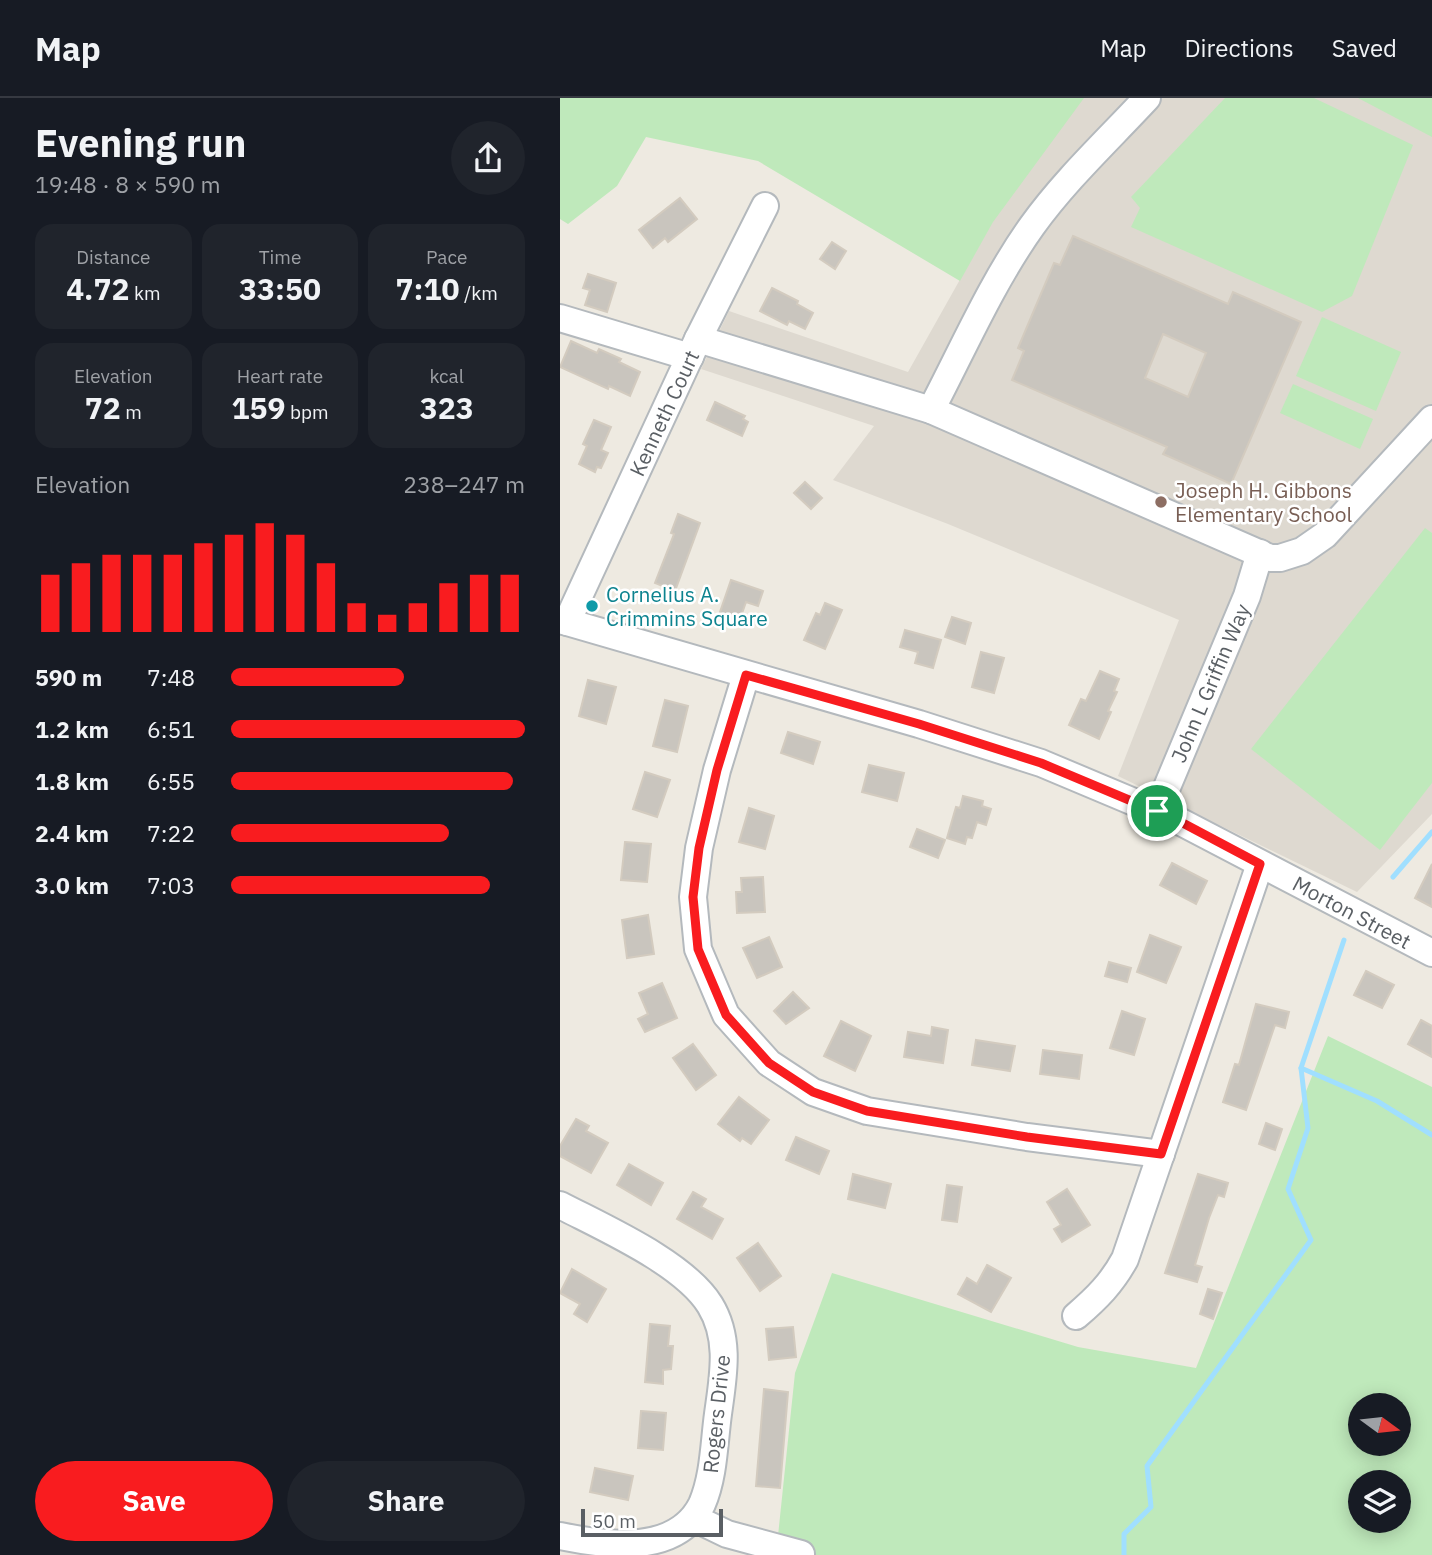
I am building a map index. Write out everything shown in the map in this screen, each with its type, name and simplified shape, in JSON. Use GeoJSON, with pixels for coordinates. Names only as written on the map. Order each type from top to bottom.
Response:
{"type":"FeatureCollection","features":[{"type":"Feature","properties":{"kind":"street"},"geometry":{"type":"LineString","coordinates":[[931,410],[1011,257],[1032,226],[1061,190],[1147,98]]}},
{"type":"Feature","properties":{"kind":"street","name":"Kenneth Court"},"geometry":{"type":"LineString","coordinates":[[564,621],[765,206]]}},
{"type":"Feature","properties":{"kind":"street"},"geometry":{"type":"LineString","coordinates":[[560,318],[694,348],[931,410],[1270,558],[1280,558],[1313,545],[1325,535],[1432,419]]}},
{"type":"Feature","properties":{"kind":"street","name":"John L Griffin Way"},"geometry":{"type":"LineString","coordinates":[[1157,811],[1247,596],[1260,554]]}},
{"type":"Feature","properties":{"kind":"street","name":"Morton Street"},"geometry":{"type":"LineString","coordinates":[[564,621],[919,724],[1041,763],[1157,811],[1432,953]]}},
{"type":"Feature","properties":{"kind":"street"},"geometry":{"type":"LineString","coordinates":[[746,675],[717,770],[699,848],[693,897],[698,949],[726,1015],[769,1063],[813,1092],[867,1111],[1027,1137],[1161,1154]]}},
{"type":"Feature","properties":{"kind":"street"},"geometry":{"type":"LineString","coordinates":[[1076,1316],[1103,1293],[1125,1259],[1260,864]]}},
{"type":"Feature","properties":{"kind":"street","name":"Rogers Drive"},"geometry":{"type":"LineString","coordinates":[[560,1205],[656,1257],[695,1288],[709,1303],[718,1320],[723,1340],[724,1364],[710,1476],[702,1505],[694,1518]]}},
{"type":"Feature","properties":{"kind":"street"},"geometry":{"type":"LineString","coordinates":[[560,1536],[624,1548],[641,1546],[673,1536],[694,1518],[727,1534],[801,1554]]}},
{"type":"Feature","properties":{"kind":"shaded area","name":"Joseph H. Gibbons Elementary School"},"geometry":{"type":"Polygon","coordinates":[[[1005,98],[1391,98],[1432,122],[1432,814],[1357,892],[1118,776],[1179,620],[948,524],[833,480],[874,426],[701,369],[729,311],[908,372],[1048,123],[1005,98]]]}},
{"type":"Feature","properties":{"kind":"green space"},"geometry":{"type":"Polygon","coordinates":[[[560,98],[1084,98],[993,222],[960,281],[758,161],[646,137],[617,186],[568,224],[560,219],[560,98]]]}},
{"type":"Feature","properties":{"kind":"green space"},"geometry":{"type":"Polygon","coordinates":[[[1225,98],[1314,98],[1413,145],[1352,296],[1322,312],[1131,227],[1140,208],[1131,197],[1225,98]]]}},
{"type":"Feature","properties":{"kind":"green space"},"geometry":{"type":"Polygon","coordinates":[[[1358,98],[1432,98],[1432,137],[1358,98]]]}},
{"type":"Feature","properties":{"kind":"green space"},"geometry":{"type":"Polygon","coordinates":[[[1322,317],[1401,352],[1376,411],[1296,376],[1322,317]]]}},
{"type":"Feature","properties":{"kind":"green space"},"geometry":{"type":"Polygon","coordinates":[[[1293,384],[1373,419],[1360,449],[1280,413],[1293,384]]]}},
{"type":"Feature","properties":{"kind":"green space"},"geometry":{"type":"Polygon","coordinates":[[[1425,528],[1432,533],[1432,783],[1380,850],[1251,749],[1425,528]]]}},
{"type":"Feature","properties":{"kind":"green space"},"geometry":{"type":"Polygon","coordinates":[[[1328,1036],[1432,1087],[1432,1555],[776,1555],[795,1373],[832,1273],[1078,1347],[1196,1368],[1328,1036]]]}},
{"type":"Feature","properties":{"kind":"building"},"geometry":{"type":"Polygon","coordinates":[[[680,198],[697,219],[668,242],[665,238],[653,248],[639,230],[680,198]]]}},
{"type":"Feature","properties":{"kind":"building","name":"Joseph H. Gibbons Elementary School"},"geometry":{"type":"Polygon","coordinates":[[[1073,236],[1228,304],[1233,292],[1301,322],[1231,484],[1163,454],[1167,447],[1012,380],[1024,351],[1018,348],[1054,263],[1060,265],[1073,236]],[[1163,334],[1145,378],[1188,397],[1206,353],[1163,334]]]}},
{"type":"Feature","properties":{"kind":"building"},"geometry":{"type":"Polygon","coordinates":[[[832,242],[846,251],[835,269],[820,259],[832,242]]]}},
{"type":"Feature","properties":{"kind":"building"},"geometry":{"type":"Polygon","coordinates":[[[588,274],[616,283],[607,312],[585,305],[590,290],[583,288],[588,274]]]}},
{"type":"Feature","properties":{"kind":"building"},"geometry":{"type":"Polygon","coordinates":[[[772,288],[798,301],[797,304],[813,313],[805,329],[789,321],[787,325],[760,311],[772,288]]]}},
{"type":"Feature","properties":{"kind":"building"},"geometry":{"type":"Polygon","coordinates":[[[571,341],[597,353],[599,349],[640,372],[630,396],[560,367],[571,341]]]}},
{"type":"Feature","properties":{"kind":"building"},"geometry":{"type":"Polygon","coordinates":[[[715,402],[745,416],[743,419],[748,422],[742,436],[707,420],[715,402]]]}},
{"type":"Feature","properties":{"kind":"building"},"geometry":{"type":"Polygon","coordinates":[[[594,420],[611,427],[601,450],[608,453],[601,468],[597,467],[595,472],[579,464],[587,446],[583,444],[594,420]]]}},
{"type":"Feature","properties":{"kind":"building"},"geometry":{"type":"Polygon","coordinates":[[[805,482],[822,498],[811,509],[794,493],[805,482]]]}},
{"type":"Feature","properties":{"kind":"building"},"geometry":{"type":"Polygon","coordinates":[[[678,514],[700,523],[675,591],[655,583],[674,534],[671,533],[678,514]]]}},
{"type":"Feature","properties":{"kind":"building"},"geometry":{"type":"Polygon","coordinates":[[[731,580],[763,591],[758,606],[746,602],[739,622],[719,615],[731,580]]]}},
{"type":"Feature","properties":{"kind":"building"},"geometry":{"type":"Polygon","coordinates":[[[825,603],[842,610],[825,649],[804,640],[816,613],[820,615],[825,603]]]}},
{"type":"Feature","properties":{"kind":"building"},"geometry":{"type":"Polygon","coordinates":[[[952,617],[971,623],[965,644],[945,637],[952,617]]]}},
{"type":"Feature","properties":{"kind":"building"},"geometry":{"type":"Polygon","coordinates":[[[905,630],[941,640],[933,668],[915,663],[918,652],[900,647],[905,630]]]}},
{"type":"Feature","properties":{"kind":"building"},"geometry":{"type":"Polygon","coordinates":[[[981,652],[1004,658],[994,693],[972,687],[981,652]]]}},
{"type":"Feature","properties":{"kind":"building"},"geometry":{"type":"Polygon","coordinates":[[[1100,671],[1119,679],[1114,691],[1117,692],[1108,711],[1111,712],[1099,739],[1069,725],[1081,699],[1086,701],[1100,671]]]}},
{"type":"Feature","properties":{"kind":"building"},"geometry":{"type":"Polygon","coordinates":[[[588,680],[616,687],[606,724],[579,716],[588,680]]]}},
{"type":"Feature","properties":{"kind":"building"},"geometry":{"type":"Polygon","coordinates":[[[665,700],[688,706],[677,752],[653,746],[665,700]]]}},
{"type":"Feature","properties":{"kind":"building"},"geometry":{"type":"Polygon","coordinates":[[[788,732],[820,742],[813,764],[781,753],[788,732]]]}},
{"type":"Feature","properties":{"kind":"building"},"geometry":{"type":"Polygon","coordinates":[[[869,765],[904,773],[897,801],[862,792],[869,765]]]}},
{"type":"Feature","properties":{"kind":"building"},"geometry":{"type":"Polygon","coordinates":[[[645,772],[670,780],[657,817],[633,809],[645,772]]]}},
{"type":"Feature","properties":{"kind":"building"},"geometry":{"type":"Polygon","coordinates":[[[963,796],[983,801],[982,806],[991,809],[986,825],[977,822],[972,838],[967,837],[965,844],[947,838],[956,807],[960,808],[963,796]]]}},
{"type":"Feature","properties":{"kind":"building"},"geometry":{"type":"Polygon","coordinates":[[[749,808],[774,816],[765,849],[739,842],[749,808]]]}},
{"type":"Feature","properties":{"kind":"building"},"geometry":{"type":"Polygon","coordinates":[[[917,829],[945,840],[938,858],[910,847],[917,829]]]}},
{"type":"Feature","properties":{"kind":"building"},"geometry":{"type":"Polygon","coordinates":[[[625,842],[651,844],[647,882],[621,880],[625,842]]]}},
{"type":"Feature","properties":{"kind":"building"},"geometry":{"type":"Polygon","coordinates":[[[1172,863],[1207,881],[1196,904],[1160,885],[1172,863]]]}},
{"type":"Feature","properties":{"kind":"building"},"geometry":{"type":"Polygon","coordinates":[[[1432,864],[1432,907],[1415,898],[1432,864]]]}},
{"type":"Feature","properties":{"kind":"building"},"geometry":{"type":"Polygon","coordinates":[[[763,877],[765,912],[737,913],[736,892],[742,892],[741,878],[763,877]]]}},
{"type":"Feature","properties":{"kind":"building"},"geometry":{"type":"Polygon","coordinates":[[[648,915],[654,954],[627,958],[622,920],[648,915]]]}},
{"type":"Feature","properties":{"kind":"building"},"geometry":{"type":"Polygon","coordinates":[[[1150,935],[1181,947],[1166,983],[1137,972],[1150,935]]]}},
{"type":"Feature","properties":{"kind":"building"},"geometry":{"type":"Polygon","coordinates":[[[769,937],[782,967],[757,978],[743,948],[769,937]]]}},
{"type":"Feature","properties":{"kind":"building"},"geometry":{"type":"Polygon","coordinates":[[[1109,962],[1131,968],[1127,982],[1105,976],[1109,962]]]}},
{"type":"Feature","properties":{"kind":"building"},"geometry":{"type":"Polygon","coordinates":[[[1366,971],[1394,985],[1382,1008],[1354,995],[1366,971]]]}},
{"type":"Feature","properties":{"kind":"building"},"geometry":{"type":"Polygon","coordinates":[[[662,983],[677,1018],[645,1032],[638,1019],[648,1014],[639,993],[662,983]]]}},
{"type":"Feature","properties":{"kind":"building"},"geometry":{"type":"Polygon","coordinates":[[[793,992],[809,1008],[786,1024],[774,1011],[793,992]]]}},
{"type":"Feature","properties":{"kind":"building"},"geometry":{"type":"Polygon","coordinates":[[[1256,1004],[1289,1012],[1285,1028],[1275,1025],[1246,1110],[1223,1102],[1235,1064],[1239,1065],[1256,1004]]]}},
{"type":"Feature","properties":{"kind":"building"},"geometry":{"type":"Polygon","coordinates":[[[1122,1011],[1145,1019],[1134,1055],[1110,1048],[1122,1011]]]}},
{"type":"Feature","properties":{"kind":"building"},"geometry":{"type":"Polygon","coordinates":[[[1421,1020],[1432,1026],[1432,1057],[1408,1044],[1421,1020]]]}},
{"type":"Feature","properties":{"kind":"building"},"geometry":{"type":"Polygon","coordinates":[[[841,1021],[871,1036],[855,1071],[824,1056],[841,1021]]]}},
{"type":"Feature","properties":{"kind":"building"},"geometry":{"type":"Polygon","coordinates":[[[932,1027],[948,1030],[943,1063],[904,1057],[908,1032],[931,1036],[932,1027]]]}},
{"type":"Feature","properties":{"kind":"building"},"geometry":{"type":"Polygon","coordinates":[[[976,1040],[1015,1046],[1010,1071],[972,1065],[976,1040]]]}},
{"type":"Feature","properties":{"kind":"building"},"geometry":{"type":"Polygon","coordinates":[[[693,1044],[716,1075],[696,1090],[673,1058],[693,1044]]]}},
{"type":"Feature","properties":{"kind":"building"},"geometry":{"type":"Polygon","coordinates":[[[1043,1050],[1082,1055],[1079,1079],[1040,1074],[1043,1050]]]}},
{"type":"Feature","properties":{"kind":"building"},"geometry":{"type":"Polygon","coordinates":[[[739,1097],[769,1120],[751,1144],[742,1138],[740,1141],[718,1124],[739,1097]]]}},
{"type":"Feature","properties":{"kind":"building"},"geometry":{"type":"Polygon","coordinates":[[[576,1119],[589,1126],[586,1131],[608,1143],[591,1173],[560,1156],[560,1146],[576,1119]]]}},
{"type":"Feature","properties":{"kind":"building"},"geometry":{"type":"Polygon","coordinates":[[[1266,1123],[1282,1129],[1275,1150],[1259,1144],[1266,1123]]]}},
{"type":"Feature","properties":{"kind":"building"},"geometry":{"type":"Polygon","coordinates":[[[796,1137],[829,1151],[819,1174],[786,1160],[796,1137]]]}},
{"type":"Feature","properties":{"kind":"building"},"geometry":{"type":"Polygon","coordinates":[[[629,1164],[663,1183],[651,1205],[617,1185],[629,1164]]]}},
{"type":"Feature","properties":{"kind":"building"},"geometry":{"type":"Polygon","coordinates":[[[853,1174],[891,1184],[885,1208],[848,1199],[853,1174]]]}},
{"type":"Feature","properties":{"kind":"building"},"geometry":{"type":"Polygon","coordinates":[[[1198,1174],[1228,1183],[1224,1197],[1218,1195],[1209,1218],[1195,1265],[1202,1267],[1197,1282],[1165,1273],[1198,1174]]]}},
{"type":"Feature","properties":{"kind":"building"},"geometry":{"type":"Polygon","coordinates":[[[947,1185],[962,1187],[957,1222],[942,1220],[947,1185]]]}},
{"type":"Feature","properties":{"kind":"building"},"geometry":{"type":"Polygon","coordinates":[[[1067,1189],[1090,1225],[1062,1242],[1054,1229],[1061,1225],[1047,1202],[1067,1189]]]}},
{"type":"Feature","properties":{"kind":"building"},"geometry":{"type":"Polygon","coordinates":[[[693,1192],[706,1199],[701,1207],[723,1219],[712,1239],[677,1219],[693,1192]]]}},
{"type":"Feature","properties":{"kind":"building"},"geometry":{"type":"Polygon","coordinates":[[[758,1243],[781,1276],[760,1291],[737,1258],[758,1243]]]}},
{"type":"Feature","properties":{"kind":"building"},"geometry":{"type":"Polygon","coordinates":[[[987,1265],[1011,1278],[991,1312],[958,1294],[967,1278],[977,1284],[987,1265]]]}},
{"type":"Feature","properties":{"kind":"building"},"geometry":{"type":"Polygon","coordinates":[[[572,1269],[606,1289],[587,1322],[574,1314],[580,1304],[560,1293],[572,1269]]]}},
{"type":"Feature","properties":{"kind":"building"},"geometry":{"type":"Polygon","coordinates":[[[1208,1289],[1222,1293],[1213,1319],[1200,1314],[1208,1289]]]}},
{"type":"Feature","properties":{"kind":"building"},"geometry":{"type":"Polygon","coordinates":[[[650,1324],[670,1326],[668,1346],[673,1346],[671,1369],[663,1370],[663,1384],[645,1382],[650,1324]]]}},
{"type":"Feature","properties":{"kind":"building"},"geometry":{"type":"Polygon","coordinates":[[[793,1327],[796,1357],[769,1360],[766,1329],[793,1327]]]}},
{"type":"Feature","properties":{"kind":"building"},"geometry":{"type":"Polygon","coordinates":[[[764,1389],[788,1392],[780,1488],[756,1486],[764,1389]]]}},
{"type":"Feature","properties":{"kind":"building"},"geometry":{"type":"Polygon","coordinates":[[[641,1411],[666,1413],[663,1450],[638,1448],[641,1411]]]}},
{"type":"Feature","properties":{"kind":"building"},"geometry":{"type":"Polygon","coordinates":[[[595,1468],[633,1476],[628,1500],[590,1492],[595,1468]]]}},
{"type":"Feature","properties":{"kind":"waterway"},"geometry":{"type":"LineString","coordinates":[[1393,877],[1432,832]]}},
{"type":"Feature","properties":{"kind":"waterway"},"geometry":{"type":"LineString","coordinates":[[1124,1555],[1124,1534],[1151,1507],[1147,1466],[1311,1240],[1288,1189],[1308,1128],[1301,1068],[1344,940]]}},
{"type":"Feature","properties":{"kind":"waterway"},"geometry":{"type":"LineString","coordinates":[[1301,1068],[1377,1101],[1432,1135]]}},
{"type":"Feature","properties":{"kind":"place","name":"Joseph H. Gibbons Elementary School"},"geometry":{"type":"Point","coordinates":[1161,502]}},
{"type":"Feature","properties":{"kind":"place","name":"Cornelius A. Crimmins Square"},"geometry":{"type":"Point","coordinates":[592,606]}},
{"type":"Feature","properties":{"kind":"route"},"geometry":{"type":"LineString","coordinates":[[746,675],[919,724],[1041,763],[1157,811],[1260,864],[1161,1154],[1027,1137],[867,1111],[813,1092],[769,1063],[726,1015],[698,949],[693,897],[699,848],[717,770],[746,675]]}}]}
